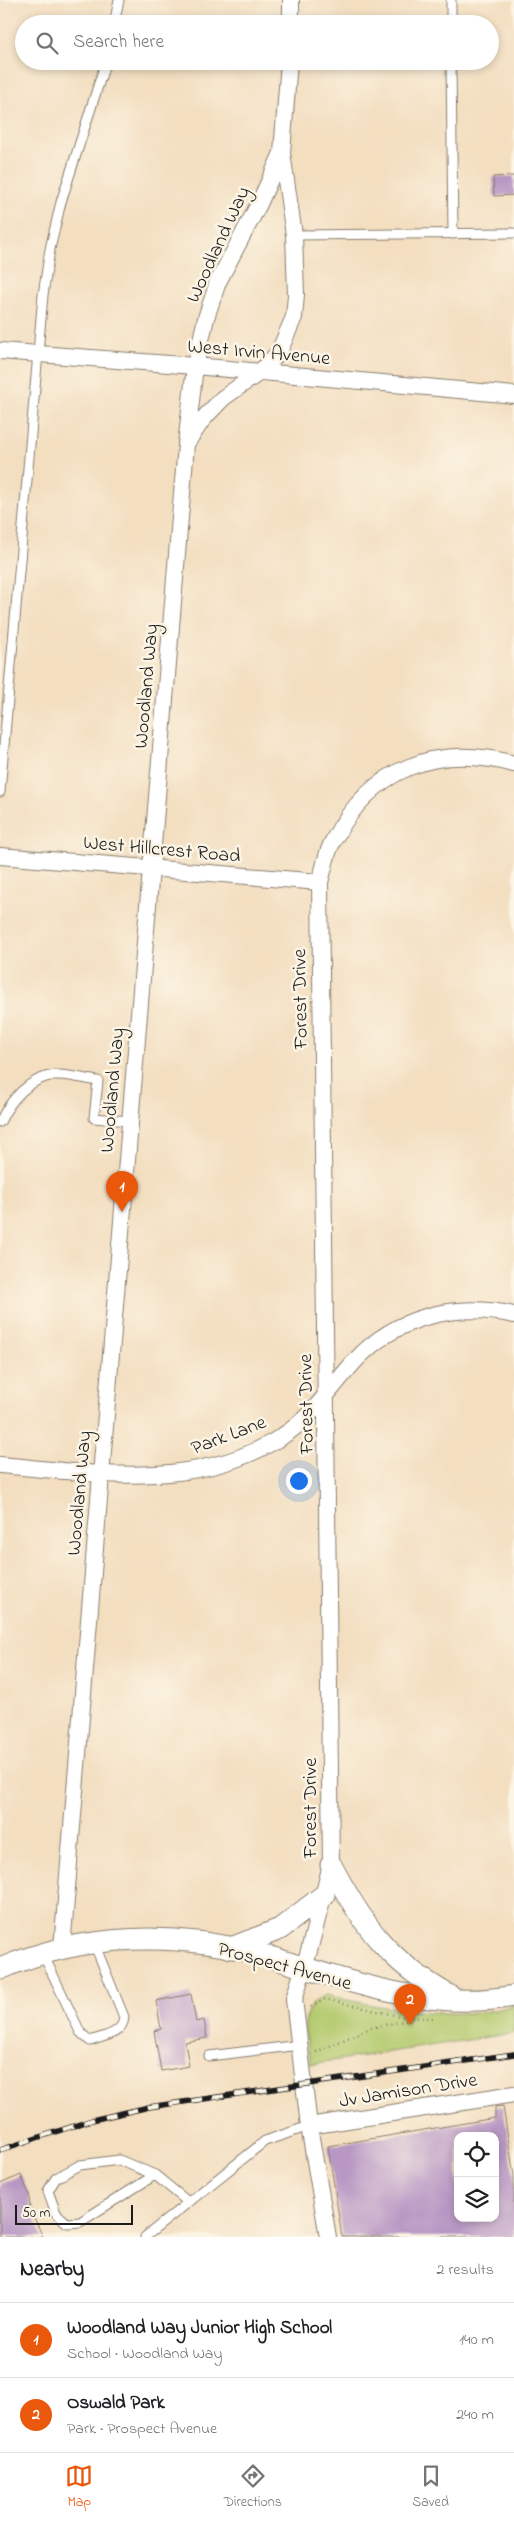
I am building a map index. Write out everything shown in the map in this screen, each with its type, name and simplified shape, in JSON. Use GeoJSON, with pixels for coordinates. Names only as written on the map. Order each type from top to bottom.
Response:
{"type":"FeatureCollection","features":[{"type":"Feature","properties":{"kind":"street"},"geometry":{"type":"LineString","coordinates":[[291,0],[291,15]]}},
{"type":"Feature","properties":{"kind":"street","name":"Woodland Way"},"geometry":{"type":"LineString","coordinates":[[186,445],[203,419],[223,398],[260,372],[279,352],[294,317],[296,295],[294,235],[282,153],[288,70]]}},
{"type":"Feature","properties":{"kind":"street","name":"Woodland Way"},"geometry":{"type":"LineString","coordinates":[[52,1950],[101,1474],[186,445],[195,366],[206,318],[218,282],[259,204],[282,153]]}},
{"type":"Feature","properties":{"kind":"street","name":"West Irvin Avenue"},"geometry":{"type":"LineString","coordinates":[[0,351],[195,366],[514,396]]}},
{"type":"Feature","properties":{"kind":"street","name":"Forest Drive"},"geometry":{"type":"LineString","coordinates":[[328,2237],[309,2126],[305,2045],[294,1999],[304,1969],[331,1865],[318,917],[320,882],[332,843],[346,819],[360,802],[381,783],[403,770],[431,758],[461,755],[490,757],[514,764]]}},
{"type":"Feature","properties":{"kind":"street","name":"West Hillcrest Road"},"geometry":{"type":"LineString","coordinates":[[0,856],[320,882]]}},
{"type":"Feature","properties":{"kind":"street","name":"Park Lane"},"geometry":{"type":"LineString","coordinates":[[0,1465],[101,1474],[161,1476],[199,1469],[240,1457],[271,1443],[303,1423],[356,1360],[401,1325],[421,1317],[457,1310],[491,1310],[514,1314]]}},
{"type":"Feature","properties":{"kind":"street"},"geometry":{"type":"LineString","coordinates":[[331,1865],[352,1906],[375,1937],[398,1962],[421,1980],[457,1999]]}},
{"type":"Feature","properties":{"kind":"street"},"geometry":{"type":"LineString","coordinates":[[231,1948],[280,1929],[324,1895]]}},
{"type":"Feature","properties":{"kind":"street","name":"Prospect Avenue"},"geometry":{"type":"LineString","coordinates":[[0,1969],[52,1950],[94,1942],[140,1939],[183,1941],[231,1948],[270,1957],[362,1986],[408,1996],[457,1999],[514,1996]]}},
{"type":"Feature","properties":{"kind":"street","name":"Jv Jamison Drive"},"geometry":{"type":"LineString","coordinates":[[309,2126],[514,2094]]}},
{"type":"Feature","properties":{"kind":"lane"},"geometry":{"type":"LineString","coordinates":[[116,15],[119,0]]}},
{"type":"Feature","properties":{"kind":"lane"},"geometry":{"type":"LineString","coordinates":[[450,0],[451,15]]}},
{"type":"Feature","properties":{"kind":"lane"},"geometry":{"type":"LineString","coordinates":[[0,792],[36,354],[50,249],[61,202],[103,70]]}},
{"type":"Feature","properties":{"kind":"lane"},"geometry":{"type":"LineString","coordinates":[[451,70],[453,234]]}},
{"type":"Feature","properties":{"kind":"lane"},"geometry":{"type":"LineString","coordinates":[[294,235],[514,233]]}},
{"type":"Feature","properties":{"kind":"lane"},"geometry":{"type":"LineString","coordinates":[[0,1122],[6,1108],[19,1093],[40,1079],[55,1075],[98,1080],[94,1118],[130,1121]]}},
{"type":"Feature","properties":{"kind":"lane"},"geometry":{"type":"LineString","coordinates":[[52,1950],[80,2032],[90,2041],[119,2030],[124,2024],[124,2017],[94,1942]]}},
{"type":"Feature","properties":{"kind":"lane"},"geometry":{"type":"LineString","coordinates":[[209,2056],[305,2045]]}},
{"type":"Feature","properties":{"kind":"lane"},"geometry":{"type":"LineString","coordinates":[[145,2237],[265,2141],[309,2126]]}},
{"type":"Feature","properties":{"kind":"lane"},"geometry":{"type":"LineString","coordinates":[[155,2174],[80,2222],[68,2224],[56,2213],[48,2190],[56,2178],[80,2165],[119,2160],[155,2174],[188,2202]]}},
{"type":"Feature","properties":{"kind":"path"},"geometry":{"type":"LineString","coordinates":[[308,2012],[314,2004],[324,1999],[369,2010],[420,2018],[442,2018]]}},
{"type":"Feature","properties":{"kind":"path"},"geometry":{"type":"LineString","coordinates":[[305,2045],[312,2053],[370,2028],[420,2018]]}},
{"type":"Feature","properties":{"kind":"green space"},"geometry":{"type":"Polygon","coordinates":[[[326,1995],[371,2005],[420,2012],[469,2013],[514,2005],[514,2033],[311,2064],[306,2034],[306,2016],[316,2001],[326,1995]]]}},
{"type":"Feature","properties":{"kind":"building"},"geometry":{"type":"Polygon","coordinates":[[[514,176],[514,195],[494,196],[493,177],[514,176]]]}},
{"type":"Feature","properties":{"kind":"building"},"geometry":{"type":"Polygon","coordinates":[[[191,1994],[196,2022],[204,2020],[207,2038],[185,2042],[189,2066],[161,2071],[154,2031],[161,2029],[156,2001],[191,1994]]]}},
{"type":"Feature","properties":{"kind":"building"},"geometry":{"type":"Polygon","coordinates":[[[503,2106],[514,2176],[514,2237],[342,2237],[328,2146],[495,2118],[495,2107],[503,2106]]]}},
{"type":"Feature","properties":{"kind":"building"},"geometry":{"type":"Polygon","coordinates":[[[21,2175],[29,2194],[30,2209],[43,2237],[0,2237],[0,2184],[21,2175]]]}},
{"type":"Feature","properties":{"kind":"railway"},"geometry":{"type":"LineString","coordinates":[[0,2150],[92,2120],[149,2107],[514,2054]]}},
{"type":"Feature","properties":{"kind":"place","name":"Woodland Way Junior High School"},"geometry":{"type":"Point","coordinates":[122,1212]}},
{"type":"Feature","properties":{"kind":"place","name":"Oswald Park"},"geometry":{"type":"Point","coordinates":[410,2025]}}]}
